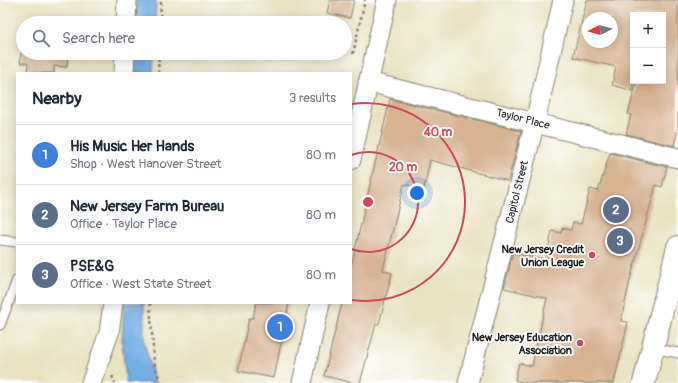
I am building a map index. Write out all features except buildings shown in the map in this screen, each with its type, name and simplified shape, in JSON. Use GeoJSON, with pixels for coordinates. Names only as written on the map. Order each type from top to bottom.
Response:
{"type":"FeatureCollection","features":[{"type":"Feature","properties":{"kind":"street"},"geometry":{"type":"LineString","coordinates":[[126,0],[126,16]]}},
{"type":"Feature","properties":{"kind":"street"},"geometry":{"type":"LineString","coordinates":[[352,155],[387,0]]}},
{"type":"Feature","properties":{"kind":"street","name":"Capitol Street"},"geometry":{"type":"LineString","coordinates":[[468,383],[535,122],[563,0]]}},
{"type":"Feature","properties":{"kind":"street"},"geometry":{"type":"LineString","coordinates":[[124,72],[125,60]]}},
{"type":"Feature","properties":{"kind":"street","name":"Taylor Place"},"geometry":{"type":"LineString","coordinates":[[368,82],[678,158]]}},
{"type":"Feature","properties":{"kind":"street"},"geometry":{"type":"LineString","coordinates":[[644,383],[678,247]]}},
{"type":"Feature","properties":{"kind":"street"},"geometry":{"type":"LineString","coordinates":[[90,383],[109,333],[113,304]]}},
{"type":"Feature","properties":{"kind":"street"},"geometry":{"type":"LineString","coordinates":[[302,383],[320,304]]}},
{"type":"Feature","properties":{"kind":"lane"},"geometry":{"type":"LineString","coordinates":[[0,240],[16,242]]}},
{"type":"Feature","properties":{"kind":"lane"},"geometry":{"type":"LineString","coordinates":[[0,325],[16,283]]}},
{"type":"Feature","properties":{"kind":"lane"},"geometry":{"type":"LineString","coordinates":[[653,348],[678,353]]}},
{"type":"Feature","properties":{"kind":"path"},"geometry":{"type":"LineString","coordinates":[[160,16],[161,0]]}},
{"type":"Feature","properties":{"kind":"path"},"geometry":{"type":"LineString","coordinates":[[353,54],[365,0]]}},
{"type":"Feature","properties":{"kind":"path"},"geometry":{"type":"LineString","coordinates":[[158,60],[158,72]]}},
{"type":"Feature","properties":{"kind":"path"},"geometry":{"type":"LineString","coordinates":[[150,304],[154,362],[160,383]]}},
{"type":"Feature","properties":{"kind":"water"},"geometry":{"type":"Polygon","coordinates":[[[136,0],[156,0],[155,16],[135,16],[136,0]]]}},
{"type":"Feature","properties":{"kind":"water"},"geometry":{"type":"Polygon","coordinates":[[[133,60],[154,60],[153,72],[133,72],[133,60]]]}},
{"type":"Feature","properties":{"kind":"water"},"geometry":{"type":"Polygon","coordinates":[[[124,304],[144,304],[144,341],[155,383],[126,383],[122,340],[124,304]]]}},
{"type":"Feature","properties":{"kind":"place","name":"New Jersey Farm Bureau"},"geometry":{"type":"Point","coordinates":[616,210]}},
{"type":"Feature","properties":{"kind":"place","name":"PSE&G"},"geometry":{"type":"Point","coordinates":[620,241]}},
{"type":"Feature","properties":{"kind":"place","name":"New Jersey Credit Union League"},"geometry":{"type":"Point","coordinates":[592,255]}},
{"type":"Feature","properties":{"kind":"place","name":"His Music Her Hands"},"geometry":{"type":"Point","coordinates":[280,327]}},
{"type":"Feature","properties":{"kind":"place","name":"New Jersey Education Association"},"geometry":{"type":"Point","coordinates":[580,343]}}]}
